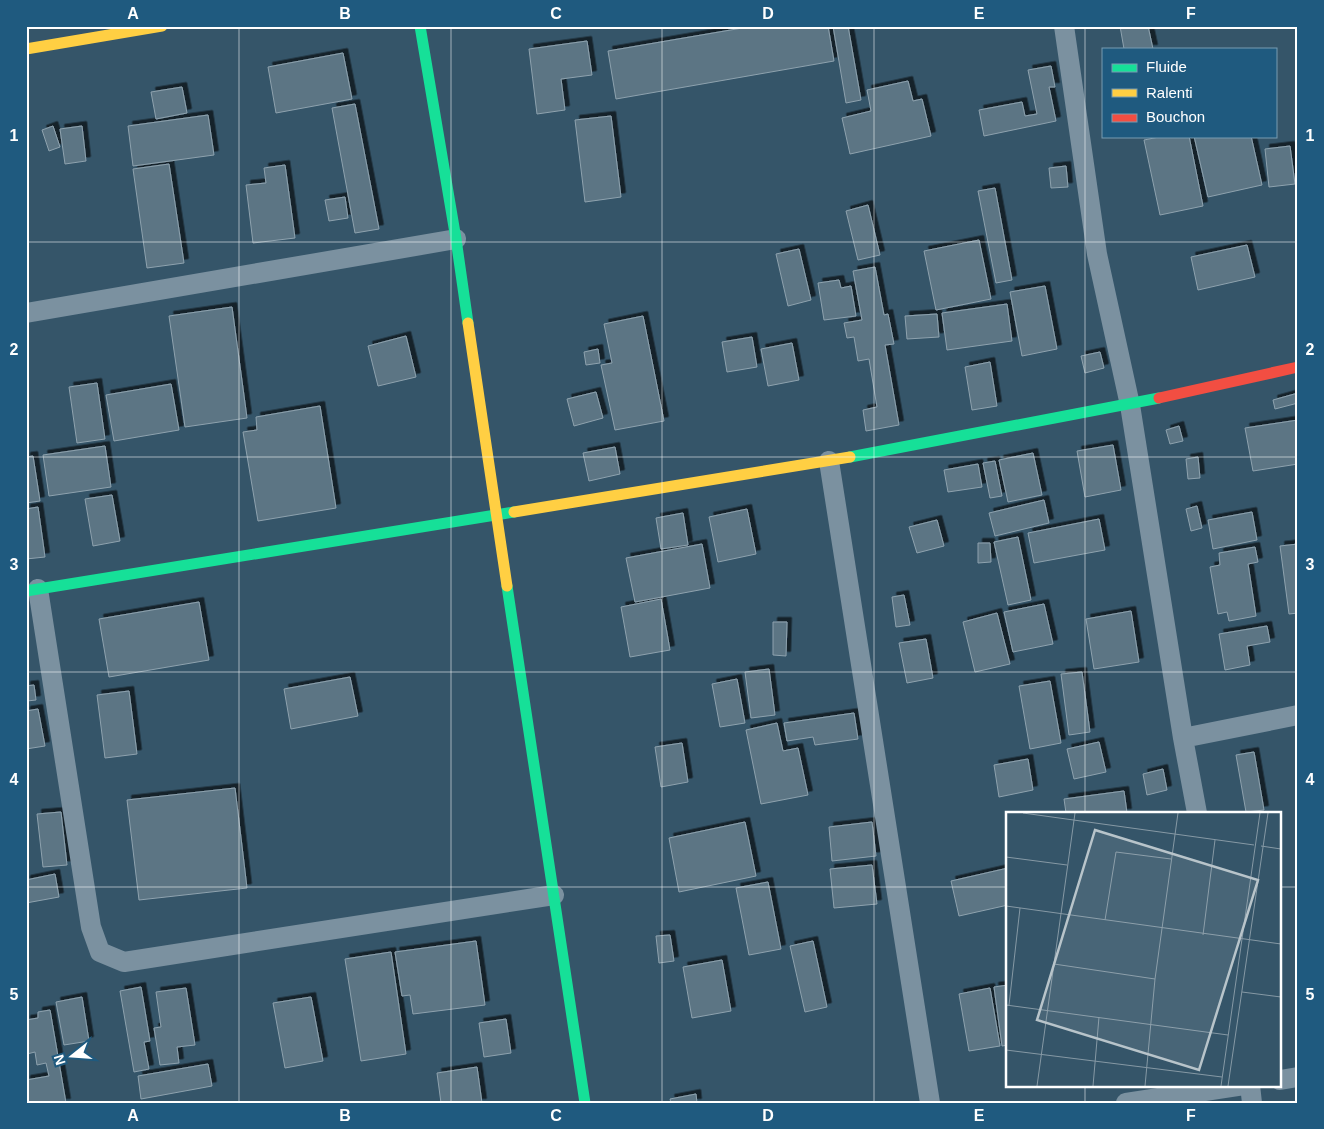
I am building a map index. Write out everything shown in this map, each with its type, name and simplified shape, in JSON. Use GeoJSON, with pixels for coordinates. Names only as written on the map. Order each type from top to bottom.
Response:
{"type":"FeatureCollection","features":[{"type":"Feature","properties":{"kind":"main road"},"geometry":{"type":"LineString","coordinates":[[26,49],[162,26]]}},
{"type":"Feature","properties":{"kind":"main road"},"geometry":{"type":"LineString","coordinates":[[420,26],[456,239],[585,1103]]}},
{"type":"Feature","properties":{"kind":"main road"},"geometry":{"type":"LineString","coordinates":[[32,590],[830,461],[1130,405],[1298,366]]}},
{"type":"Feature","properties":{"kind":"street"},"geometry":{"type":"LineString","coordinates":[[1064,26],[1098,254],[1130,405],[1183,738],[1197,812]]}},
{"type":"Feature","properties":{"kind":"street"},"geometry":{"type":"LineString","coordinates":[[26,313],[456,239]]}},
{"type":"Feature","properties":{"kind":"street"},"geometry":{"type":"LineString","coordinates":[[830,461],[930,1103]]}},
{"type":"Feature","properties":{"kind":"street"},"geometry":{"type":"LineString","coordinates":[[32,590],[91,927],[100,952],[124,962],[554,895]]}},
{"type":"Feature","properties":{"kind":"street"},"geometry":{"type":"LineString","coordinates":[[1183,738],[1298,716]]}},
{"type":"Feature","properties":{"kind":"street"},"geometry":{"type":"LineString","coordinates":[[1282,1080],[1298,1078]]}},
{"type":"Feature","properties":{"kind":"street"},"geometry":{"type":"LineString","coordinates":[[1126,1103],[1237,1086]]}},
{"type":"Feature","properties":{"kind":"street"},"geometry":{"type":"LineString","coordinates":[[1250,1086],[1252,1103]]}},
{"type":"Feature","properties":{"kind":"building"},"geometry":{"type":"Polygon","coordinates":[[[754,26],[828,26],[834,61],[616,99],[608,51],[754,26]]]}},
{"type":"Feature","properties":{"kind":"building"},"geometry":{"type":"Polygon","coordinates":[[[833,26],[848,26],[861,100],[846,103],[833,26]]]}},
{"type":"Feature","properties":{"kind":"building"},"geometry":{"type":"Polygon","coordinates":[[[1120,26],[1148,26],[1153,48],[1124,48],[1120,26]]]}},
{"type":"Feature","properties":{"kind":"building"},"geometry":{"type":"Polygon","coordinates":[[[587,41],[592,75],[561,79],[565,110],[537,114],[529,49],[587,41]]]}},
{"type":"Feature","properties":{"kind":"building"},"geometry":{"type":"Polygon","coordinates":[[[343,53],[352,99],[276,113],[268,67],[343,53]]]}},
{"type":"Feature","properties":{"kind":"building"},"geometry":{"type":"Polygon","coordinates":[[[1051,66],[1055,87],[1049,87],[1056,121],[984,136],[979,110],[1022,102],[1025,116],[1037,114],[1028,70],[1051,66]]]}},
{"type":"Feature","properties":{"kind":"building"},"geometry":{"type":"Polygon","coordinates":[[[908,81],[913,101],[922,99],[931,136],[850,154],[842,118],[871,111],[867,90],[908,81]]]}},
{"type":"Feature","properties":{"kind":"building"},"geometry":{"type":"Polygon","coordinates":[[[182,87],[187,113],[156,119],[151,92],[182,87]]]}},
{"type":"Feature","properties":{"kind":"building"},"geometry":{"type":"Polygon","coordinates":[[[355,104],[379,229],[355,233],[332,108],[355,104]]]}},
{"type":"Feature","properties":{"kind":"building"},"geometry":{"type":"Polygon","coordinates":[[[208,115],[214,155],[133,166],[128,126],[208,115]]]}},
{"type":"Feature","properties":{"kind":"building"},"geometry":{"type":"Polygon","coordinates":[[[611,116],[621,197],[585,202],[575,120],[611,116]]]}},
{"type":"Feature","properties":{"kind":"building"},"geometry":{"type":"Polygon","coordinates":[[[53,126],[60,147],[49,151],[42,130],[53,126]]]}},
{"type":"Feature","properties":{"kind":"building"},"geometry":{"type":"Polygon","coordinates":[[[82,126],[86,161],[65,164],[60,129],[82,126]]]}},
{"type":"Feature","properties":{"kind":"building"},"geometry":{"type":"Polygon","coordinates":[[[1154,138],[1189,138],[1203,206],[1160,215],[1144,140],[1154,138]]]}},
{"type":"Feature","properties":{"kind":"building"},"geometry":{"type":"Polygon","coordinates":[[[1194,138],[1251,138],[1262,185],[1208,197],[1194,138]]]}},
{"type":"Feature","properties":{"kind":"building"},"geometry":{"type":"Polygon","coordinates":[[[1290,146],[1295,184],[1269,187],[1265,149],[1290,146]]]}},
{"type":"Feature","properties":{"kind":"building"},"geometry":{"type":"Polygon","coordinates":[[[169,164],[184,263],[147,268],[133,169],[169,164]]]}},
{"type":"Feature","properties":{"kind":"building"},"geometry":{"type":"Polygon","coordinates":[[[285,165],[295,238],[253,243],[246,185],[266,183],[264,168],[285,165]]]}},
{"type":"Feature","properties":{"kind":"building"},"geometry":{"type":"Polygon","coordinates":[[[1066,166],[1068,187],[1051,188],[1049,168],[1066,166]]]}},
{"type":"Feature","properties":{"kind":"building"},"geometry":{"type":"Polygon","coordinates":[[[995,188],[1012,280],[996,283],[978,191],[995,188]]]}},
{"type":"Feature","properties":{"kind":"building"},"geometry":{"type":"Polygon","coordinates":[[[345,197],[348,218],[329,221],[325,200],[345,197]]]}},
{"type":"Feature","properties":{"kind":"building"},"geometry":{"type":"Polygon","coordinates":[[[868,205],[880,255],[858,260],[846,211],[868,205]]]}},
{"type":"Feature","properties":{"kind":"building"},"geometry":{"type":"Polygon","coordinates":[[[979,240],[991,299],[936,310],[924,251],[979,240]]]}},
{"type":"Feature","properties":{"kind":"building"},"geometry":{"type":"Polygon","coordinates":[[[1247,245],[1255,277],[1198,290],[1191,257],[1247,245]]]}},
{"type":"Feature","properties":{"kind":"building"},"geometry":{"type":"Polygon","coordinates":[[[799,249],[811,300],[788,306],[776,254],[799,249]]]}},
{"type":"Feature","properties":{"kind":"building"},"geometry":{"type":"Polygon","coordinates":[[[875,267],[884,315],[888,314],[894,344],[885,345],[899,425],[866,431],[863,410],[877,407],[869,359],[858,361],[854,337],[847,338],[844,323],[862,320],[853,271],[875,267]]]}},
{"type":"Feature","properties":{"kind":"building"},"geometry":{"type":"Polygon","coordinates":[[[839,280],[841,288],[851,286],[856,316],[824,320],[818,283],[839,280]]]}},
{"type":"Feature","properties":{"kind":"building"},"geometry":{"type":"Polygon","coordinates":[[[1045,286],[1057,349],[1022,356],[1010,292],[1045,286]]]}},
{"type":"Feature","properties":{"kind":"building"},"geometry":{"type":"Polygon","coordinates":[[[1007,304],[1012,341],[947,350],[942,313],[1007,304]]]}},
{"type":"Feature","properties":{"kind":"building"},"geometry":{"type":"Polygon","coordinates":[[[232,307],[247,418],[185,427],[169,316],[232,307]]]}},
{"type":"Feature","properties":{"kind":"building"},"geometry":{"type":"Polygon","coordinates":[[[937,314],[939,337],[907,339],[905,316],[937,314]]]}},
{"type":"Feature","properties":{"kind":"building"},"geometry":{"type":"Polygon","coordinates":[[[643,316],[664,421],[615,430],[601,365],[612,363],[604,324],[643,316]]]}},
{"type":"Feature","properties":{"kind":"building"},"geometry":{"type":"Polygon","coordinates":[[[406,336],[416,377],[378,386],[368,346],[406,336]]]}},
{"type":"Feature","properties":{"kind":"building"},"geometry":{"type":"Polygon","coordinates":[[[752,337],[757,367],[727,372],[722,342],[752,337]]]}},
{"type":"Feature","properties":{"kind":"building"},"geometry":{"type":"Polygon","coordinates":[[[792,343],[799,380],[768,386],[761,349],[792,343]]]}},
{"type":"Feature","properties":{"kind":"building"},"geometry":{"type":"Polygon","coordinates":[[[598,349],[600,363],[586,365],[584,352],[598,349]]]}},
{"type":"Feature","properties":{"kind":"building"},"geometry":{"type":"Polygon","coordinates":[[[1100,352],[1104,368],[1085,373],[1081,356],[1100,352]]]}},
{"type":"Feature","properties":{"kind":"building"},"geometry":{"type":"Polygon","coordinates":[[[990,362],[997,406],[972,410],[965,367],[990,362]]]}},
{"type":"Feature","properties":{"kind":"building"},"geometry":{"type":"Polygon","coordinates":[[[97,383],[105,439],[77,443],[69,387],[97,383]]]}},
{"type":"Feature","properties":{"kind":"building"},"geometry":{"type":"Polygon","coordinates":[[[171,384],[179,430],[114,441],[106,395],[171,384]]]}},
{"type":"Feature","properties":{"kind":"building"},"geometry":{"type":"Polygon","coordinates":[[[596,392],[603,418],[574,426],[567,399],[596,392]]]}},
{"type":"Feature","properties":{"kind":"building"},"geometry":{"type":"Polygon","coordinates":[[[1298,393],[1298,403],[1275,409],[1273,400],[1298,393]]]}},
{"type":"Feature","properties":{"kind":"building"},"geometry":{"type":"Polygon","coordinates":[[[320,406],[336,508],[258,521],[243,432],[257,430],[256,417],[320,406]]]}},
{"type":"Feature","properties":{"kind":"building"},"geometry":{"type":"Polygon","coordinates":[[[1298,420],[1298,464],[1253,471],[1245,428],[1298,420]]]}},
{"type":"Feature","properties":{"kind":"building"},"geometry":{"type":"Polygon","coordinates":[[[1179,426],[1183,441],[1170,444],[1166,430],[1179,426]]]}},
{"type":"Feature","properties":{"kind":"building"},"geometry":{"type":"Polygon","coordinates":[[[1113,445],[1121,490],[1085,497],[1077,451],[1113,445]]]}},
{"type":"Feature","properties":{"kind":"building"},"geometry":{"type":"Polygon","coordinates":[[[105,446],[111,487],[49,496],[43,455],[105,446]]]}},
{"type":"Feature","properties":{"kind":"building"},"geometry":{"type":"Polygon","coordinates":[[[615,447],[620,474],[589,481],[583,453],[615,447]]]}},
{"type":"Feature","properties":{"kind":"building"},"geometry":{"type":"Polygon","coordinates":[[[1033,453],[1042,495],[1008,502],[999,460],[1033,453]]]}},
{"type":"Feature","properties":{"kind":"building"},"geometry":{"type":"Polygon","coordinates":[[[33,456],[40,501],[26,503],[26,457],[33,456]]]}},
{"type":"Feature","properties":{"kind":"building"},"geometry":{"type":"Polygon","coordinates":[[[1198,457],[1200,478],[1188,479],[1186,459],[1198,457]]]}},
{"type":"Feature","properties":{"kind":"building"},"geometry":{"type":"Polygon","coordinates":[[[995,461],[1002,496],[990,498],[983,463],[995,461]]]}},
{"type":"Feature","properties":{"kind":"building"},"geometry":{"type":"Polygon","coordinates":[[[978,464],[982,487],[948,492],[944,470],[978,464]]]}},
{"type":"Feature","properties":{"kind":"building"},"geometry":{"type":"Polygon","coordinates":[[[112,495],[120,541],[93,546],[85,499],[112,495]]]}},
{"type":"Feature","properties":{"kind":"building"},"geometry":{"type":"Polygon","coordinates":[[[1044,500],[1049,523],[995,536],[989,513],[1044,500]]]}},
{"type":"Feature","properties":{"kind":"building"},"geometry":{"type":"Polygon","coordinates":[[[1197,506],[1202,528],[1191,531],[1186,509],[1197,506]]]}},
{"type":"Feature","properties":{"kind":"building"},"geometry":{"type":"Polygon","coordinates":[[[38,507],[45,557],[26,559],[26,509],[38,507]]]}},
{"type":"Feature","properties":{"kind":"building"},"geometry":{"type":"Polygon","coordinates":[[[747,509],[756,554],[718,562],[709,517],[747,509]]]}},
{"type":"Feature","properties":{"kind":"building"},"geometry":{"type":"Polygon","coordinates":[[[1252,512],[1257,540],[1213,549],[1208,520],[1252,512]]]}},
{"type":"Feature","properties":{"kind":"building"},"geometry":{"type":"Polygon","coordinates":[[[683,513],[688,545],[661,549],[656,518],[683,513]]]}},
{"type":"Feature","properties":{"kind":"building"},"geometry":{"type":"Polygon","coordinates":[[[1099,519],[1105,550],[1034,563],[1028,533],[1099,519]]]}},
{"type":"Feature","properties":{"kind":"building"},"geometry":{"type":"Polygon","coordinates":[[[937,520],[944,546],[917,553],[909,527],[937,520]]]}},
{"type":"Feature","properties":{"kind":"building"},"geometry":{"type":"Polygon","coordinates":[[[1018,537],[1031,600],[1008,605],[994,542],[1018,537]]]}},
{"type":"Feature","properties":{"kind":"building"},"geometry":{"type":"Polygon","coordinates":[[[978,543],[990,543],[991,562],[978,563],[978,543]]]}},
{"type":"Feature","properties":{"kind":"building"},"geometry":{"type":"Polygon","coordinates":[[[702,544],[710,588],[635,602],[626,558],[702,544]]]}},
{"type":"Feature","properties":{"kind":"building"},"geometry":{"type":"Polygon","coordinates":[[[1298,544],[1298,613],[1289,614],[1280,546],[1298,544]]]}},
{"type":"Feature","properties":{"kind":"building"},"geometry":{"type":"Polygon","coordinates":[[[1255,547],[1258,562],[1248,564],[1256,616],[1229,621],[1227,612],[1218,614],[1210,567],[1220,565],[1219,553],[1255,547]]]}},
{"type":"Feature","properties":{"kind":"building"},"geometry":{"type":"Polygon","coordinates":[[[904,595],[910,625],[896,627],[892,597],[904,595]]]}},
{"type":"Feature","properties":{"kind":"building"},"geometry":{"type":"Polygon","coordinates":[[[661,599],[670,650],[630,657],[621,607],[661,599]]]}},
{"type":"Feature","properties":{"kind":"building"},"geometry":{"type":"Polygon","coordinates":[[[199,602],[209,660],[109,677],[99,619],[199,602]]]}},
{"type":"Feature","properties":{"kind":"building"},"geometry":{"type":"Polygon","coordinates":[[[1044,604],[1053,644],[1013,652],[1004,612],[1044,604]]]}},
{"type":"Feature","properties":{"kind":"building"},"geometry":{"type":"Polygon","coordinates":[[[1131,611],[1139,662],[1094,669],[1086,619],[1131,611]]]}},
{"type":"Feature","properties":{"kind":"building"},"geometry":{"type":"Polygon","coordinates":[[[997,613],[1010,664],[975,672],[963,622],[997,613]]]}},
{"type":"Feature","properties":{"kind":"building"},"geometry":{"type":"Polygon","coordinates":[[[773,622],[787,622],[786,656],[773,655],[773,622]]]}},
{"type":"Feature","properties":{"kind":"building"},"geometry":{"type":"Polygon","coordinates":[[[1267,626],[1270,642],[1247,646],[1250,665],[1225,670],[1219,634],[1267,626]]]}},
{"type":"Feature","properties":{"kind":"building"},"geometry":{"type":"Polygon","coordinates":[[[926,639],[933,678],[907,683],[899,643],[926,639]]]}},
{"type":"Feature","properties":{"kind":"building"},"geometry":{"type":"Polygon","coordinates":[[[769,669],[775,715],[751,718],[745,672],[769,669]]]}},
{"type":"Feature","properties":{"kind":"building"},"geometry":{"type":"Polygon","coordinates":[[[1082,672],[1090,732],[1069,735],[1061,674],[1082,672]]]}},
{"type":"Feature","properties":{"kind":"building"},"geometry":{"type":"Polygon","coordinates":[[[350,677],[358,716],[291,729],[284,689],[350,677]]]}},
{"type":"Feature","properties":{"kind":"building"},"geometry":{"type":"Polygon","coordinates":[[[737,679],[745,723],[720,727],[712,684],[737,679]]]}},
{"type":"Feature","properties":{"kind":"building"},"geometry":{"type":"Polygon","coordinates":[[[1050,681],[1061,743],[1030,749],[1019,686],[1050,681]]]}},
{"type":"Feature","properties":{"kind":"building"},"geometry":{"type":"Polygon","coordinates":[[[34,685],[36,700],[27,701],[26,686],[34,685]]]}},
{"type":"Feature","properties":{"kind":"building"},"geometry":{"type":"Polygon","coordinates":[[[129,691],[137,754],[105,758],[97,695],[129,691]]]}},
{"type":"Feature","properties":{"kind":"building"},"geometry":{"type":"Polygon","coordinates":[[[38,709],[45,746],[26,749],[26,711],[38,709]]]}},
{"type":"Feature","properties":{"kind":"building"},"geometry":{"type":"Polygon","coordinates":[[[854,713],[858,739],[815,745],[813,737],[787,741],[784,723],[854,713]]]}},
{"type":"Feature","properties":{"kind":"building"},"geometry":{"type":"Polygon","coordinates":[[[777,723],[783,751],[798,748],[808,795],[761,804],[746,730],[777,723]]]}},
{"type":"Feature","properties":{"kind":"building"},"geometry":{"type":"Polygon","coordinates":[[[1099,742],[1106,772],[1074,779],[1067,749],[1099,742]]]}},
{"type":"Feature","properties":{"kind":"building"},"geometry":{"type":"Polygon","coordinates":[[[682,743],[688,782],[661,787],[655,747],[682,743]]]}},
{"type":"Feature","properties":{"kind":"building"},"geometry":{"type":"Polygon","coordinates":[[[1254,752],[1264,810],[1246,812],[1236,755],[1254,752]]]}},
{"type":"Feature","properties":{"kind":"building"},"geometry":{"type":"Polygon","coordinates":[[[1028,759],[1033,790],[999,797],[994,765],[1028,759]]]}},
{"type":"Feature","properties":{"kind":"building"},"geometry":{"type":"Polygon","coordinates":[[[1163,769],[1167,790],[1147,795],[1143,774],[1163,769]]]}},
{"type":"Feature","properties":{"kind":"building"},"geometry":{"type":"Polygon","coordinates":[[[235,788],[247,888],[139,900],[127,800],[235,788]]]}},
{"type":"Feature","properties":{"kind":"building"},"geometry":{"type":"Polygon","coordinates":[[[1124,791],[1127,812],[1066,812],[1064,799],[1124,791]]]}},
{"type":"Feature","properties":{"kind":"building"},"geometry":{"type":"Polygon","coordinates":[[[61,812],[67,865],[43,867],[37,814],[61,812]]]}},
{"type":"Feature","properties":{"kind":"building"},"geometry":{"type":"Polygon","coordinates":[[[745,822],[756,876],[679,892],[669,838],[745,822]]]}},
{"type":"Feature","properties":{"kind":"building"},"geometry":{"type":"Polygon","coordinates":[[[872,822],[876,856],[832,861],[829,827],[872,822]]]}},
{"type":"Feature","properties":{"kind":"building"},"geometry":{"type":"Polygon","coordinates":[[[872,865],[877,904],[834,908],[830,869],[872,865]]]}},
{"type":"Feature","properties":{"kind":"building"},"geometry":{"type":"Polygon","coordinates":[[[1006,868],[1006,905],[959,916],[951,881],[1006,868]]]}},
{"type":"Feature","properties":{"kind":"building"},"geometry":{"type":"Polygon","coordinates":[[[55,874],[59,897],[26,903],[26,880],[55,874]]]}},
{"type":"Feature","properties":{"kind":"building"},"geometry":{"type":"Polygon","coordinates":[[[768,882],[781,949],[749,955],[736,888],[768,882]]]}},
{"type":"Feature","properties":{"kind":"building"},"geometry":{"type":"Polygon","coordinates":[[[670,935],[674,961],[659,963],[656,936],[670,935]]]}},
{"type":"Feature","properties":{"kind":"building"},"geometry":{"type":"Polygon","coordinates":[[[476,941],[485,1005],[413,1014],[410,995],[402,996],[395,952],[476,941]]]}},
{"type":"Feature","properties":{"kind":"building"},"geometry":{"type":"Polygon","coordinates":[[[813,941],[827,1007],[805,1012],[790,946],[813,941]]]}},
{"type":"Feature","properties":{"kind":"building"},"geometry":{"type":"Polygon","coordinates":[[[391,952],[406,1054],[361,1061],[345,959],[391,952]]]}},
{"type":"Feature","properties":{"kind":"building"},"geometry":{"type":"Polygon","coordinates":[[[722,960],[731,1011],[692,1018],[683,967],[722,960]]]}},
{"type":"Feature","properties":{"kind":"building"},"geometry":{"type":"Polygon","coordinates":[[[1006,985],[1006,1045],[1002,1046],[994,987],[1006,985]]]}},
{"type":"Feature","properties":{"kind":"building"},"geometry":{"type":"Polygon","coordinates":[[[141,987],[150,1041],[144,1042],[149,1069],[134,1072],[120,991],[141,987]]]}},
{"type":"Feature","properties":{"kind":"building"},"geometry":{"type":"Polygon","coordinates":[[[186,988],[195,1045],[177,1047],[179,1063],[160,1065],[154,1028],[161,1027],[156,992],[186,988]]]}},
{"type":"Feature","properties":{"kind":"building"},"geometry":{"type":"Polygon","coordinates":[[[990,988],[1000,1046],[969,1051],[959,994],[990,988]]]}},
{"type":"Feature","properties":{"kind":"building"},"geometry":{"type":"Polygon","coordinates":[[[82,997],[89,1041],[64,1045],[56,1002],[82,997]]]}},
{"type":"Feature","properties":{"kind":"building"},"geometry":{"type":"Polygon","coordinates":[[[311,997],[323,1061],[285,1068],[273,1003],[311,997]]]}},
{"type":"Feature","properties":{"kind":"building"},"geometry":{"type":"Polygon","coordinates":[[[50,1010],[66,1103],[26,1103],[26,1080],[49,1076],[46,1063],[37,1065],[35,1052],[27,1054],[26,1020],[38,1018],[38,1012],[50,1010]]]}},
{"type":"Feature","properties":{"kind":"building"},"geometry":{"type":"Polygon","coordinates":[[[506,1019],[511,1053],[484,1057],[479,1023],[506,1019]]]}},
{"type":"Feature","properties":{"kind":"building"},"geometry":{"type":"Polygon","coordinates":[[[208,1064],[212,1086],[141,1099],[138,1076],[208,1064]]]}},
{"type":"Feature","properties":{"kind":"building"},"geometry":{"type":"Polygon","coordinates":[[[477,1067],[482,1103],[441,1103],[437,1073],[477,1067]]]}},
{"type":"Feature","properties":{"kind":"building"},"geometry":{"type":"Polygon","coordinates":[[[696,1094],[697,1103],[671,1103],[670,1099],[696,1094]]]}},
{"type":"Feature","properties":{"kind":"traffic: fast"},"geometry":{"type":"LineString","coordinates":[[420,26],[456,239],[468,323]]}},
{"type":"Feature","properties":{"kind":"traffic: fast"},"geometry":{"type":"LineString","coordinates":[[850,457],[1159,398]]}},
{"type":"Feature","properties":{"kind":"traffic: fast"},"geometry":{"type":"LineString","coordinates":[[26,591],[514,512]]}},
{"type":"Feature","properties":{"kind":"traffic: fast"},"geometry":{"type":"LineString","coordinates":[[507,586],[585,1103]]}},
{"type":"Feature","properties":{"kind":"traffic: slow"},"geometry":{"type":"LineString","coordinates":[[26,49],[162,26]]}},
{"type":"Feature","properties":{"kind":"traffic: slow"},"geometry":{"type":"LineString","coordinates":[[468,323],[507,586]]}},
{"type":"Feature","properties":{"kind":"traffic: slow"},"geometry":{"type":"LineString","coordinates":[[514,512],[850,457]]}},
{"type":"Feature","properties":{"kind":"traffic: jam"},"geometry":{"type":"LineString","coordinates":[[1159,398],[1298,367]]}}]}
